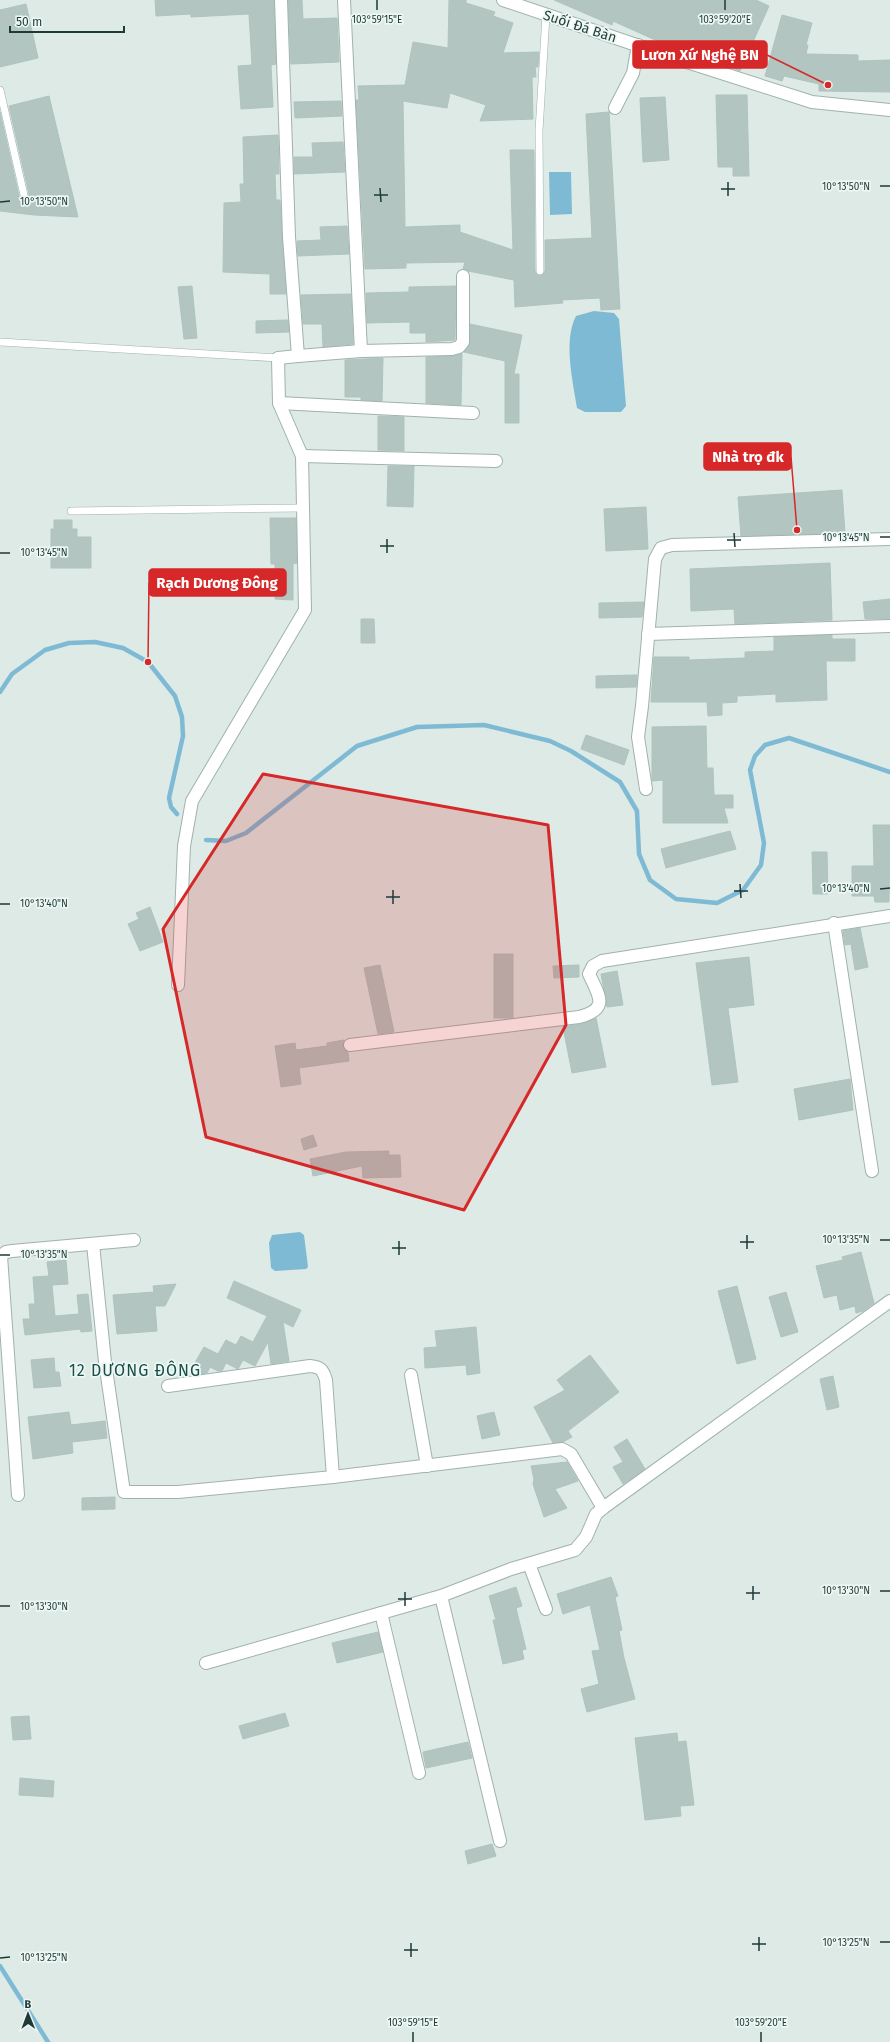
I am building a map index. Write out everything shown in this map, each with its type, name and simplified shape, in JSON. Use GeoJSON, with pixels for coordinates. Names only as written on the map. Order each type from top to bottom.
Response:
{"type":"FeatureCollection","features":[{"type":"Feature","properties":{"kind":"street"},"geometry":{"type":"LineString","coordinates":[[281,0],[289,237],[298,356]]}},
{"type":"Feature","properties":{"kind":"street"},"geometry":{"type":"LineString","coordinates":[[344,0],[360,351]]}},
{"type":"Feature","properties":{"kind":"street","name":"Suối Đá Bàn"},"geometry":{"type":"LineString","coordinates":[[503,0],[812,102],[890,110]]}},
{"type":"Feature","properties":{"kind":"street"},"geometry":{"type":"LineString","coordinates":[[614,108],[633,73],[638,45]]}},
{"type":"Feature","properties":{"kind":"street"},"geometry":{"type":"LineString","coordinates":[[178,985],[184,846],[192,801],[306,610],[302,508],[302,456],[279,403],[278,358],[360,351],[452,349],[459,347],[463,342],[463,276]]}},
{"type":"Feature","properties":{"kind":"street"},"geometry":{"type":"LineString","coordinates":[[279,403],[473,413]]}},
{"type":"Feature","properties":{"kind":"street"},"geometry":{"type":"LineString","coordinates":[[302,456],[496,461]]}},
{"type":"Feature","properties":{"kind":"street"},"geometry":{"type":"LineString","coordinates":[[646,789],[638,736],[656,559],[661,548],[672,545],[890,539]]}},
{"type":"Feature","properties":{"kind":"street"},"geometry":{"type":"LineString","coordinates":[[648,634],[890,626]]}},
{"type":"Feature","properties":{"kind":"street"},"geometry":{"type":"LineString","coordinates":[[350,1045],[579,1017],[591,1014],[597,1010],[600,1004],[600,997],[589,974],[593,966],[602,961],[890,916]]}},
{"type":"Feature","properties":{"kind":"street"},"geometry":{"type":"LineString","coordinates":[[834,924],[872,1171]]}},
{"type":"Feature","properties":{"kind":"street"},"geometry":{"type":"LineString","coordinates":[[18,1494],[1,1283],[1,1256],[6,1252],[134,1240]]}},
{"type":"Feature","properties":{"kind":"street"},"geometry":{"type":"LineString","coordinates":[[93,1244],[105,1362],[124,1492],[178,1492],[333,1477],[562,1449],[571,1454],[603,1508]]}},
{"type":"Feature","properties":{"kind":"street"},"geometry":{"type":"LineString","coordinates":[[206,1663],[441,1596],[529,1564],[575,1550],[586,1537],[596,1514],[603,1508],[890,1301]]}},
{"type":"Feature","properties":{"kind":"street"},"geometry":{"type":"LineString","coordinates":[[168,1386],[310,1366],[318,1367],[323,1370],[326,1380],[333,1477]]}},
{"type":"Feature","properties":{"kind":"street"},"geometry":{"type":"LineString","coordinates":[[411,1375],[427,1466]]}},
{"type":"Feature","properties":{"kind":"street"},"geometry":{"type":"LineString","coordinates":[[529,1564],[546,1609]]}},
{"type":"Feature","properties":{"kind":"street"},"geometry":{"type":"LineString","coordinates":[[441,1596],[500,1841]]}},
{"type":"Feature","properties":{"kind":"street"},"geometry":{"type":"LineString","coordinates":[[381,1613],[419,1774]]}},
{"type":"Feature","properties":{"kind":"lane"},"geometry":{"type":"LineString","coordinates":[[540,271],[539,131],[546,15]]}},
{"type":"Feature","properties":{"kind":"lane"},"geometry":{"type":"LineString","coordinates":[[0,90],[24,195]]}},
{"type":"Feature","properties":{"kind":"lane"},"geometry":{"type":"LineString","coordinates":[[0,342],[278,358]]}},
{"type":"Feature","properties":{"kind":"lane"},"geometry":{"type":"LineString","coordinates":[[71,511],[302,508]]}},
{"type":"Feature","properties":{"kind":"highlighted area"},"geometry":{"type":"Polygon","coordinates":[[[263,774],[548,825],[566,1025],[464,1210],[206,1137],[163,929],[263,774]]]}},
{"type":"Feature","properties":{"kind":"water"},"geometry":{"type":"Polygon","coordinates":[[[549,172],[571,172],[572,214],[550,215],[549,172]]]}},
{"type":"Feature","properties":{"kind":"water"},"geometry":{"type":"Polygon","coordinates":[[[594,311],[614,313],[619,319],[626,406],[621,412],[585,412],[577,408],[571,374],[570,337],[576,316],[594,311]]]}},
{"type":"Feature","properties":{"kind":"water"},"geometry":{"type":"Polygon","coordinates":[[[300,1232],[304,1235],[308,1267],[306,1269],[275,1271],[271,1268],[269,1243],[272,1235],[300,1232]]]}},
{"type":"Feature","properties":{"kind":"building"},"geometry":{"type":"Polygon","coordinates":[[[155,0],[274,0],[276,64],[271,65],[273,107],[241,109],[238,66],[252,65],[249,14],[191,17],[191,14],[156,16],[155,0]]]}},
{"type":"Feature","properties":{"kind":"building"},"geometry":{"type":"Polygon","coordinates":[[[288,0],[302,0],[303,19],[337,18],[339,62],[291,64],[288,0]]]}},
{"type":"Feature","properties":{"kind":"building"},"geometry":{"type":"Polygon","coordinates":[[[449,0],[466,0],[466,3],[495,12],[493,16],[513,23],[503,53],[539,52],[538,67],[535,67],[536,77],[532,77],[533,119],[480,121],[486,105],[450,93],[447,108],[403,101],[405,227],[460,225],[460,232],[513,250],[510,150],[534,150],[535,271],[537,275],[542,275],[545,271],[545,240],[592,238],[586,114],[609,112],[620,309],[601,310],[600,298],[562,300],[563,303],[515,307],[514,280],[468,271],[463,269],[465,262],[406,263],[406,268],[365,269],[356,100],[359,100],[358,86],[405,85],[413,42],[448,48],[449,0]]]}},
{"type":"Feature","properties":{"kind":"building"},"geometry":{"type":"Polygon","coordinates":[[[554,0],[756,0],[769,6],[740,71],[675,43],[673,48],[613,21],[612,25],[554,0]]]}},
{"type":"Feature","properties":{"kind":"building"},"geometry":{"type":"Polygon","coordinates":[[[26,4],[38,58],[0,67],[0,10],[26,4]]]}},
{"type":"Feature","properties":{"kind":"building"},"geometry":{"type":"Polygon","coordinates":[[[782,15],[812,23],[806,45],[808,45],[806,54],[858,55],[858,61],[890,60],[890,92],[819,91],[819,84],[784,76],[782,81],[765,76],[782,15]]]}},
{"type":"Feature","properties":{"kind":"building"},"geometry":{"type":"Polygon","coordinates":[[[716,95],[747,95],[749,176],[733,176],[733,167],[718,167],[716,95]]]}},
{"type":"Feature","properties":{"kind":"building"},"geometry":{"type":"Polygon","coordinates":[[[49,96],[78,217],[34,215],[0,211],[0,112],[19,196],[22,200],[25,200],[29,194],[9,106],[49,96]]]}},
{"type":"Feature","properties":{"kind":"building"},"geometry":{"type":"Polygon","coordinates":[[[665,97],[669,160],[643,162],[640,98],[665,97]]]}},
{"type":"Feature","properties":{"kind":"building"},"geometry":{"type":"Polygon","coordinates":[[[341,101],[342,116],[295,118],[294,102],[341,101]]]}},
{"type":"Feature","properties":{"kind":"building"},"geometry":{"type":"Polygon","coordinates":[[[278,135],[279,174],[275,174],[276,200],[280,200],[286,294],[270,294],[270,274],[223,272],[224,203],[241,202],[240,184],[244,184],[243,137],[278,135]]]}},
{"type":"Feature","properties":{"kind":"building"},"geometry":{"type":"Polygon","coordinates":[[[343,142],[345,172],[294,174],[294,157],[313,157],[312,143],[343,142]]]}},
{"type":"Feature","properties":{"kind":"building"},"geometry":{"type":"Polygon","coordinates":[[[347,226],[349,254],[298,256],[297,241],[321,240],[320,227],[347,226]]]}},
{"type":"Feature","properties":{"kind":"building"},"geometry":{"type":"Polygon","coordinates":[[[192,286],[197,338],[184,339],[178,287],[192,286]]]}},
{"type":"Feature","properties":{"kind":"building"},"geometry":{"type":"Polygon","coordinates":[[[456,286],[455,340],[426,342],[426,333],[410,333],[410,322],[367,323],[366,293],[409,292],[409,287],[456,286]]]}},
{"type":"Feature","properties":{"kind":"building"},"geometry":{"type":"Polygon","coordinates":[[[351,294],[353,344],[323,347],[322,324],[303,324],[301,295],[351,294]]]}},
{"type":"Feature","properties":{"kind":"building"},"geometry":{"type":"Polygon","coordinates":[[[288,320],[289,332],[256,333],[256,321],[288,320]]]}},
{"type":"Feature","properties":{"kind":"building"},"geometry":{"type":"Polygon","coordinates":[[[470,324],[522,335],[514,374],[519,374],[519,423],[505,423],[505,361],[464,352],[470,342],[470,324]]]}},
{"type":"Feature","properties":{"kind":"building"},"geometry":{"type":"Polygon","coordinates":[[[462,354],[461,405],[426,403],[426,357],[462,354]]]}},
{"type":"Feature","properties":{"kind":"building"},"geometry":{"type":"Polygon","coordinates":[[[383,358],[382,401],[361,400],[361,397],[345,397],[345,360],[383,358]]]}},
{"type":"Feature","properties":{"kind":"building"},"geometry":{"type":"Polygon","coordinates":[[[378,416],[404,417],[404,451],[378,450],[378,416]]]}},
{"type":"Feature","properties":{"kind":"building"},"geometry":{"type":"Polygon","coordinates":[[[388,466],[414,466],[413,507],[387,506],[388,466]]]}},
{"type":"Feature","properties":{"kind":"building"},"geometry":{"type":"Polygon","coordinates":[[[842,490],[845,533],[741,536],[738,497],[842,490]]]}},
{"type":"Feature","properties":{"kind":"building"},"geometry":{"type":"Polygon","coordinates":[[[646,507],[648,549],[606,551],[604,509],[646,507]]]}},
{"type":"Feature","properties":{"kind":"building"},"geometry":{"type":"Polygon","coordinates":[[[270,518],[296,518],[297,563],[293,564],[293,600],[275,599],[275,564],[271,564],[270,518]]]}},
{"type":"Feature","properties":{"kind":"building"},"geometry":{"type":"Polygon","coordinates":[[[54,520],[72,520],[72,529],[77,529],[77,537],[91,537],[91,568],[51,568],[51,529],[54,529],[54,520]]]}},
{"type":"Feature","properties":{"kind":"building"},"geometry":{"type":"Polygon","coordinates":[[[830,563],[832,620],[735,624],[734,609],[691,611],[690,569],[830,563]]]}},
{"type":"Feature","properties":{"kind":"building"},"geometry":{"type":"Polygon","coordinates":[[[890,599],[890,619],[865,619],[863,602],[890,599]]]}},
{"type":"Feature","properties":{"kind":"building"},"geometry":{"type":"Polygon","coordinates":[[[644,602],[642,617],[599,618],[599,603],[644,602]]]}},
{"type":"Feature","properties":{"kind":"building"},"geometry":{"type":"Polygon","coordinates":[[[361,619],[374,619],[375,643],[361,643],[361,619]]]}},
{"type":"Feature","properties":{"kind":"building"},"geometry":{"type":"Polygon","coordinates":[[[832,635],[832,639],[855,639],[855,661],[826,661],[827,700],[776,702],[776,694],[737,696],[737,702],[722,703],[722,715],[708,716],[707,702],[651,702],[654,657],[689,657],[689,660],[745,658],[745,652],[774,651],[774,637],[832,635]]]}},
{"type":"Feature","properties":{"kind":"building"},"geometry":{"type":"Polygon","coordinates":[[[637,675],[636,687],[596,688],[596,676],[637,675]]]}},
{"type":"Feature","properties":{"kind":"building"},"geometry":{"type":"Polygon","coordinates":[[[706,726],[707,768],[713,768],[714,795],[733,795],[733,808],[724,808],[728,823],[663,823],[663,780],[652,781],[652,727],[706,726]]]}},
{"type":"Feature","properties":{"kind":"building"},"geometry":{"type":"Polygon","coordinates":[[[586,735],[629,750],[624,765],[581,749],[586,735]]]}},
{"type":"Feature","properties":{"kind":"building"},"geometry":{"type":"Polygon","coordinates":[[[873,825],[890,825],[889,902],[875,902],[874,896],[852,896],[852,866],[874,866],[873,825]]]}},
{"type":"Feature","properties":{"kind":"building"},"geometry":{"type":"Polygon","coordinates":[[[730,831],[736,849],[666,868],[661,849],[730,831]]]}},
{"type":"Feature","properties":{"kind":"building"},"geometry":{"type":"Polygon","coordinates":[[[812,852],[827,852],[828,894],[813,894],[812,852]]]}},
{"type":"Feature","properties":{"kind":"building"},"geometry":{"type":"Polygon","coordinates":[[[150,907],[163,942],[140,951],[128,924],[139,919],[136,913],[150,907]]]}},
{"type":"Feature","properties":{"kind":"building"},"geometry":{"type":"Polygon","coordinates":[[[860,928],[868,967],[855,970],[851,944],[845,945],[843,931],[860,928]]]}},
{"type":"Feature","properties":{"kind":"building"},"geometry":{"type":"Polygon","coordinates":[[[494,954],[513,954],[513,1018],[494,1018],[494,954]]]}},
{"type":"Feature","properties":{"kind":"building"},"geometry":{"type":"Polygon","coordinates":[[[749,957],[754,1005],[728,1008],[738,1082],[712,1085],[696,963],[749,957]]]}},
{"type":"Feature","properties":{"kind":"building"},"geometry":{"type":"Polygon","coordinates":[[[380,965],[394,1032],[378,1034],[364,968],[380,965]]]}},
{"type":"Feature","properties":{"kind":"building"},"geometry":{"type":"Polygon","coordinates":[[[579,965],[579,977],[554,978],[553,966],[579,965]]]}},
{"type":"Feature","properties":{"kind":"building"},"geometry":{"type":"Polygon","coordinates":[[[617,971],[623,1005],[607,1007],[601,974],[617,971]]]}},
{"type":"Feature","properties":{"kind":"building"},"geometry":{"type":"Polygon","coordinates":[[[596,1018],[606,1067],[572,1073],[563,1027],[581,1024],[596,1018]]]}},
{"type":"Feature","properties":{"kind":"building"},"geometry":{"type":"Polygon","coordinates":[[[344,1040],[343,1046],[348,1052],[349,1061],[299,1068],[301,1084],[281,1087],[275,1046],[295,1043],[296,1050],[327,1046],[327,1043],[344,1040]]]}},
{"type":"Feature","properties":{"kind":"building"},"geometry":{"type":"Polygon","coordinates":[[[850,1079],[853,1110],[799,1120],[794,1089],[850,1079]]]}},
{"type":"Feature","properties":{"kind":"building"},"geometry":{"type":"Polygon","coordinates":[[[313,1135],[317,1146],[304,1150],[301,1139],[313,1135]]]}},
{"type":"Feature","properties":{"kind":"building"},"geometry":{"type":"Polygon","coordinates":[[[389,1151],[389,1155],[400,1155],[401,1177],[363,1178],[362,1166],[313,1176],[310,1159],[346,1152],[389,1151]]]}},
{"type":"Feature","properties":{"kind":"building"},"geometry":{"type":"Polygon","coordinates":[[[861,1252],[874,1303],[863,1311],[856,1313],[855,1306],[840,1310],[837,1295],[824,1298],[816,1266],[843,1260],[842,1257],[861,1252]]]}},
{"type":"Feature","properties":{"kind":"building"},"geometry":{"type":"Polygon","coordinates":[[[66,1260],[68,1284],[52,1285],[55,1316],[79,1314],[77,1295],[88,1294],[92,1331],[81,1332],[80,1329],[25,1335],[23,1319],[30,1319],[29,1304],[35,1304],[33,1277],[49,1276],[47,1262],[66,1260]]]}},
{"type":"Feature","properties":{"kind":"building"},"geometry":{"type":"Polygon","coordinates":[[[234,1281],[301,1310],[293,1327],[283,1322],[289,1361],[271,1364],[268,1342],[255,1366],[243,1360],[238,1369],[226,1363],[222,1371],[218,1371],[210,1367],[207,1373],[202,1374],[192,1368],[204,1347],[218,1354],[226,1340],[236,1345],[241,1336],[253,1342],[267,1316],[227,1298],[234,1281]]]}},
{"type":"Feature","properties":{"kind":"building"},"geometry":{"type":"Polygon","coordinates":[[[176,1284],[165,1306],[155,1306],[157,1331],[117,1334],[113,1295],[154,1292],[153,1286],[176,1284]]]}},
{"type":"Feature","properties":{"kind":"building"},"geometry":{"type":"Polygon","coordinates":[[[737,1286],[756,1359],[737,1364],[718,1291],[737,1286]]]}},
{"type":"Feature","properties":{"kind":"building"},"geometry":{"type":"Polygon","coordinates":[[[786,1292],[798,1332],[781,1337],[769,1297],[786,1292]]]}},
{"type":"Feature","properties":{"kind":"building"},"geometry":{"type":"Polygon","coordinates":[[[476,1327],[480,1373],[467,1375],[466,1365],[425,1368],[424,1348],[437,1347],[435,1331],[476,1327]]]}},
{"type":"Feature","properties":{"kind":"building"},"geometry":{"type":"Polygon","coordinates":[[[590,1355],[619,1392],[568,1431],[572,1437],[563,1442],[553,1443],[534,1407],[565,1390],[557,1380],[590,1355]]]}},
{"type":"Feature","properties":{"kind":"building"},"geometry":{"type":"Polygon","coordinates":[[[54,1358],[55,1372],[59,1372],[61,1386],[34,1388],[31,1360],[54,1358]]]}},
{"type":"Feature","properties":{"kind":"building"},"geometry":{"type":"Polygon","coordinates":[[[833,1376],[839,1407],[827,1410],[820,1379],[833,1376]]]}},
{"type":"Feature","properties":{"kind":"building"},"geometry":{"type":"Polygon","coordinates":[[[69,1412],[71,1425],[105,1421],[107,1438],[72,1442],[73,1453],[33,1459],[28,1417],[69,1412]]]}},
{"type":"Feature","properties":{"kind":"building"},"geometry":{"type":"Polygon","coordinates":[[[494,1412],[500,1435],[482,1439],[477,1416],[494,1412]]]}},
{"type":"Feature","properties":{"kind":"building"},"geometry":{"type":"Polygon","coordinates":[[[627,1439],[645,1469],[623,1484],[613,1467],[623,1462],[614,1447],[627,1439]]]}},
{"type":"Feature","properties":{"kind":"building"},"geometry":{"type":"Polygon","coordinates":[[[567,1462],[578,1481],[555,1489],[567,1508],[544,1517],[533,1484],[534,1479],[531,1466],[567,1462]]]}},
{"type":"Feature","properties":{"kind":"building"},"geometry":{"type":"Polygon","coordinates":[[[115,1497],[115,1509],[82,1510],[82,1498],[115,1497]]]}},
{"type":"Feature","properties":{"kind":"building"},"geometry":{"type":"Polygon","coordinates":[[[611,1577],[618,1596],[615,1597],[622,1630],[619,1631],[624,1658],[635,1699],[587,1712],[581,1689],[599,1684],[592,1651],[600,1650],[590,1605],[563,1614],[557,1594],[611,1577]]]}},
{"type":"Feature","properties":{"kind":"building"},"geometry":{"type":"Polygon","coordinates":[[[516,1587],[522,1606],[516,1608],[526,1649],[522,1650],[524,1659],[503,1664],[493,1620],[496,1620],[489,1596],[516,1587]]]}},
{"type":"Feature","properties":{"kind":"building"},"geometry":{"type":"Polygon","coordinates":[[[378,1632],[383,1652],[337,1663],[332,1643],[378,1632]]]}},
{"type":"Feature","properties":{"kind":"building"},"geometry":{"type":"Polygon","coordinates":[[[285,1713],[289,1726],[243,1739],[239,1726],[285,1713]]]}},
{"type":"Feature","properties":{"kind":"building"},"geometry":{"type":"Polygon","coordinates":[[[29,1716],[31,1739],[13,1740],[11,1717],[29,1716]]]}},
{"type":"Feature","properties":{"kind":"building"},"geometry":{"type":"Polygon","coordinates":[[[677,1733],[678,1742],[686,1741],[694,1805],[680,1806],[681,1816],[645,1820],[635,1738],[677,1733]]]}},
{"type":"Feature","properties":{"kind":"building"},"geometry":{"type":"Polygon","coordinates":[[[468,1742],[472,1758],[426,1768],[423,1752],[468,1742]]]}},
{"type":"Feature","properties":{"kind":"building"},"geometry":{"type":"Polygon","coordinates":[[[20,1778],[54,1781],[53,1797],[19,1795],[20,1778]]]}},
{"type":"Feature","properties":{"kind":"building"},"geometry":{"type":"Polygon","coordinates":[[[492,1844],[496,1856],[468,1864],[465,1851],[492,1844]]]}},
{"type":"Feature","properties":{"kind":"waterway"},"geometry":{"type":"LineString","coordinates":[[0,692],[12,674],[45,650],[69,643],[95,642],[123,648],[148,662],[175,696],[182,717],[183,736],[169,798],[171,807],[177,814]]}},
{"type":"Feature","properties":{"kind":"waterway"},"geometry":{"type":"LineString","coordinates":[[206,840],[226,841],[246,833],[357,746],[417,727],[484,725],[550,741],[571,751],[620,782],[637,811],[639,854],[650,880],[676,899],[717,903],[743,890],[761,865],[764,843],[750,770],[755,756],[765,745],[789,738],[890,772]]}},
{"type":"Feature","properties":{"kind":"waterway"},"geometry":{"type":"LineString","coordinates":[[0,1966],[48,2042]]}},
{"type":"Feature","properties":{"kind":"place","name":"Lươn Xứ Nghệ BN"},"geometry":{"type":"Point","coordinates":[828,85]}},
{"type":"Feature","properties":{"kind":"place","name":"Nhà trọ đk"},"geometry":{"type":"Point","coordinates":[797,530]}},
{"type":"Feature","properties":{"kind":"place","name":"Rạch Dương Đông"},"geometry":{"type":"Point","coordinates":[148,662]}},
{"type":"Feature","properties":{"kind":"district","name":"12 DƯƠNG ĐÔNG"},"geometry":{"type":"Point","coordinates":[135,1370]}}]}
